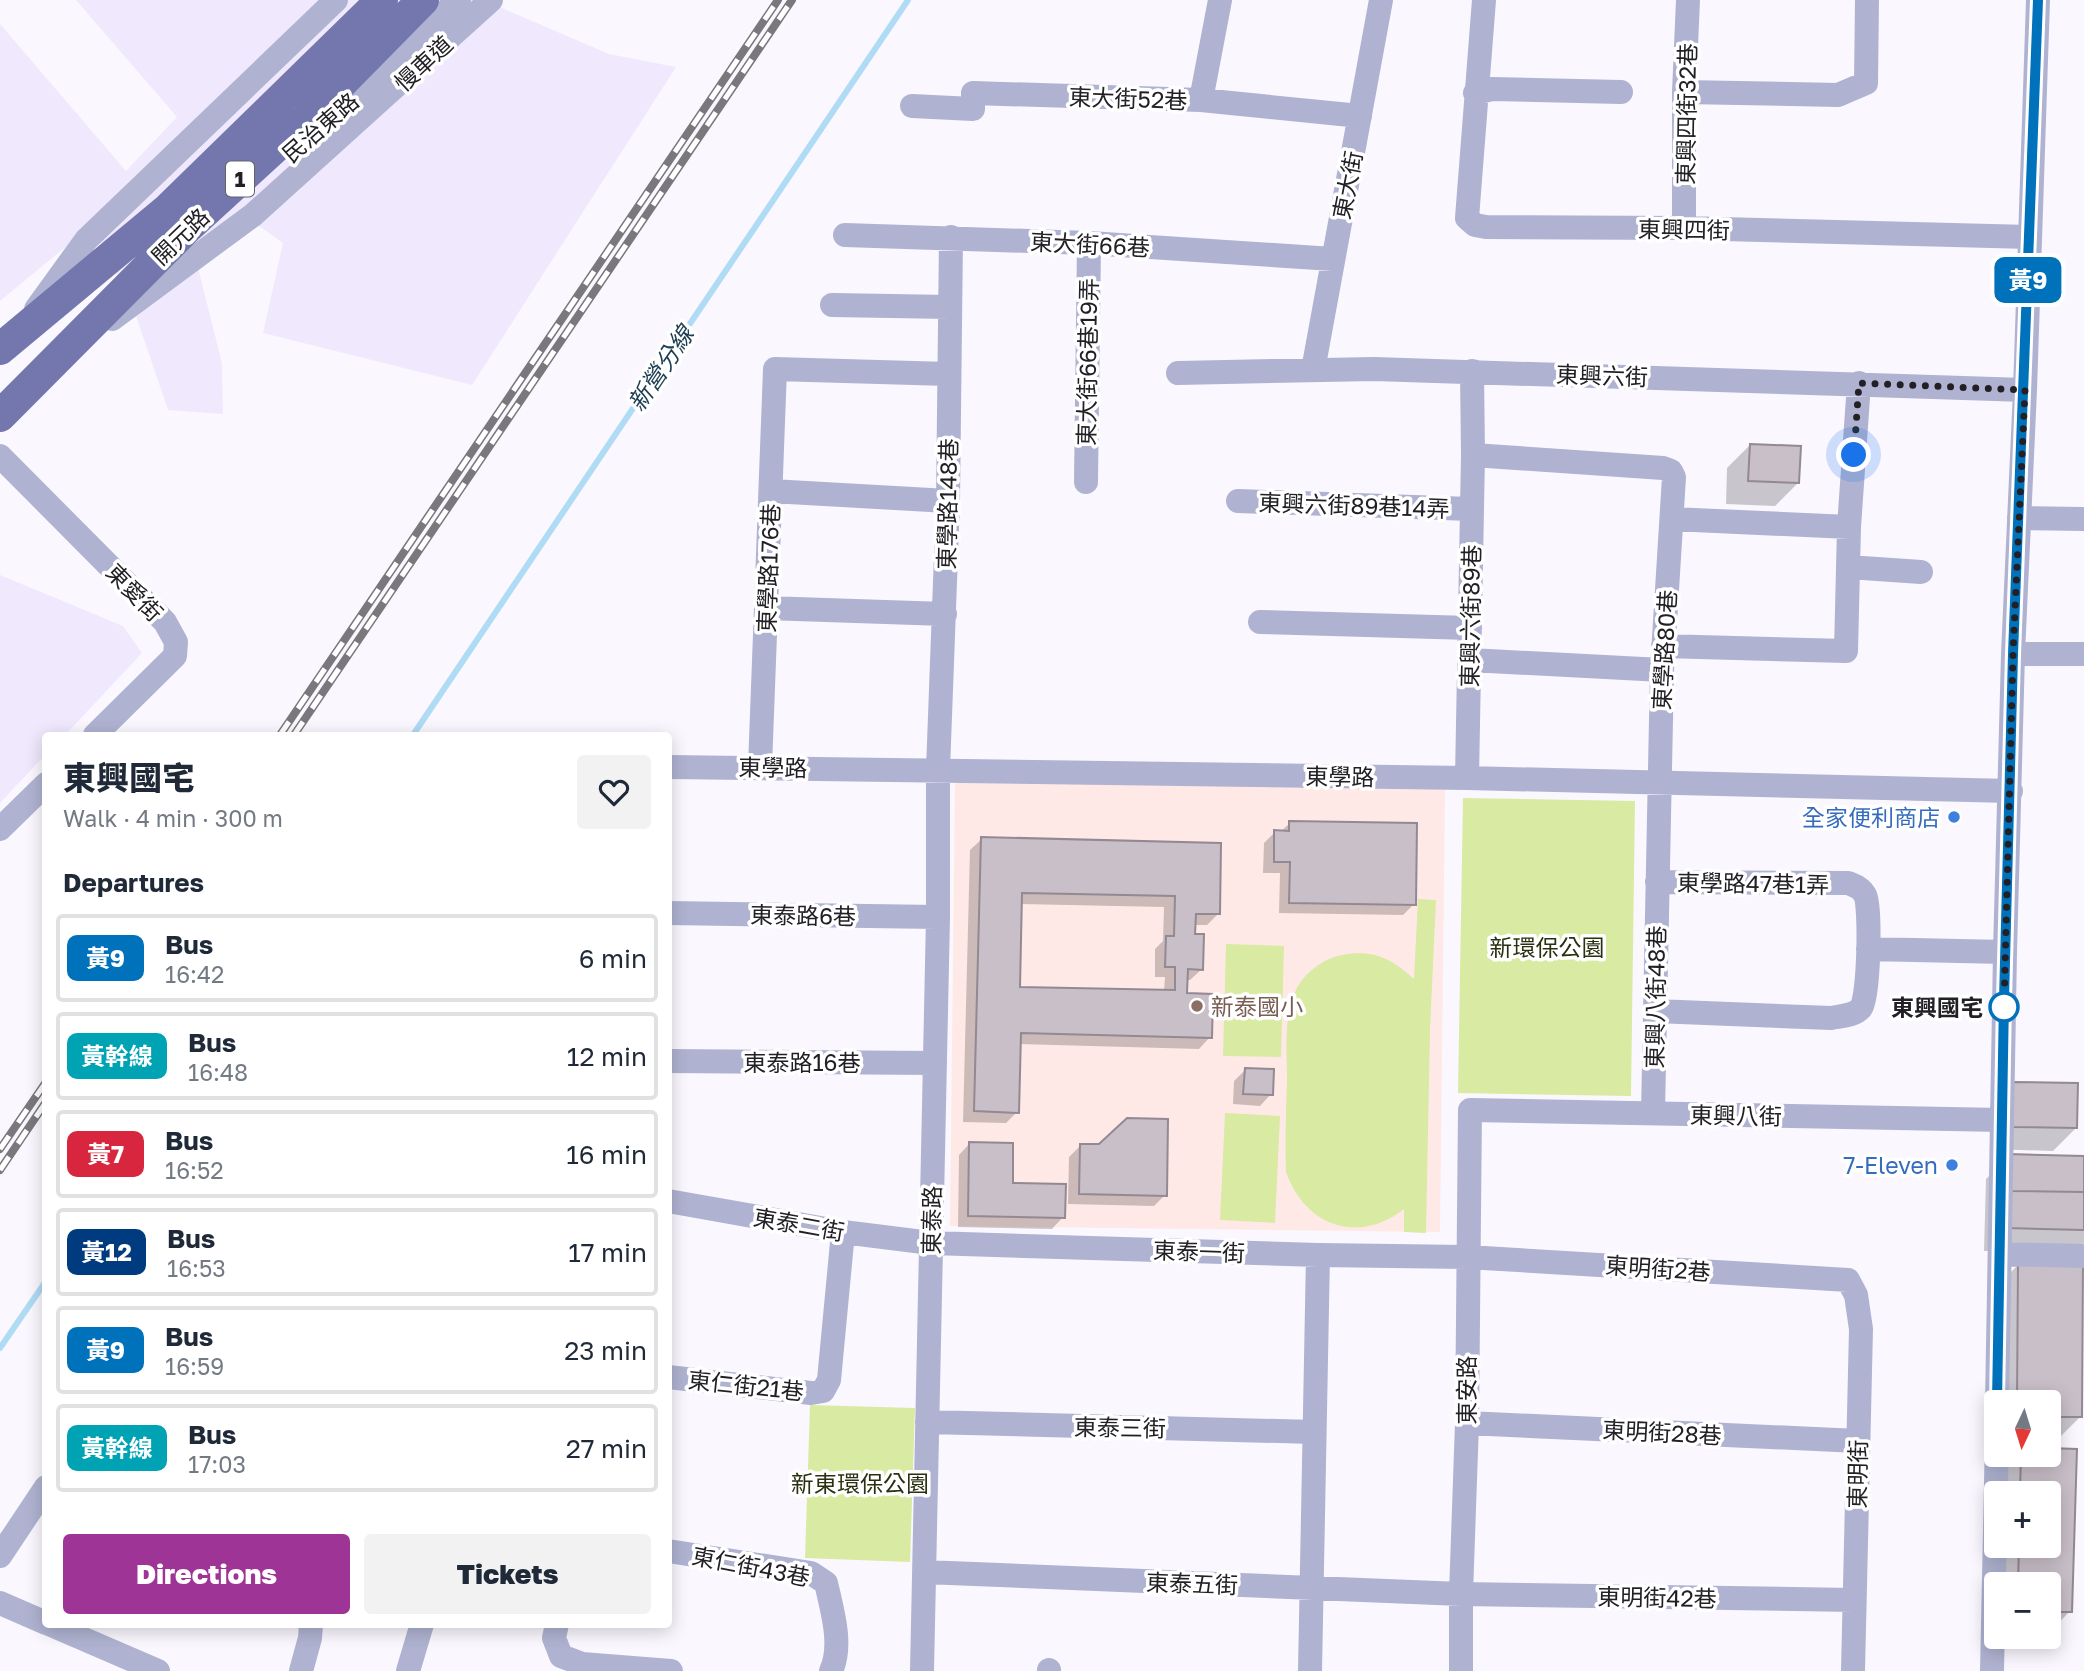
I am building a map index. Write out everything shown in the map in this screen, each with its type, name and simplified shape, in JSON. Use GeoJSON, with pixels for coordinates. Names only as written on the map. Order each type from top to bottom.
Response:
{"type":"FeatureCollection","features":[{"type":"Feature","properties":{"kind":"main road","name":"開元路"},"geometry":{"type":"LineString","coordinates":[[11,339],[168,209],[382,0]]}},
{"type":"Feature","properties":{"kind":"main road","name":"開元路"},"geometry":{"type":"LineString","coordinates":[[0,416],[186,229],[306,118],[423,0]]}},
{"type":"Feature","properties":{"kind":"street"},"geometry":{"type":"LineString","coordinates":[[11,339],[86,240],[336,0]]}},
{"type":"Feature","properties":{"kind":"street","name":"開元路"},"geometry":{"type":"LineString","coordinates":[[11,339],[371,0]]}},
{"type":"Feature","properties":{"kind":"street","name":"民治東路"},"geometry":{"type":"LineString","coordinates":[[58,358],[368,85],[422,31],[459,0]]}},
{"type":"Feature","properties":{"kind":"street","name":"慢車道"},"geometry":{"type":"LineString","coordinates":[[58,358],[253,215],[491,0]]}},
{"type":"Feature","properties":{"kind":"street"},"geometry":{"type":"LineString","coordinates":[[1201,100],[1220,0]]}},
{"type":"Feature","properties":{"kind":"street","name":"東大街"},"geometry":{"type":"LineString","coordinates":[[1313,370],[1381,0]]}},
{"type":"Feature","properties":{"kind":"street"},"geometry":{"type":"LineString","coordinates":[[1484,0],[1475,93],[1492,89],[1621,92]]}},
{"type":"Feature","properties":{"kind":"street","name":"東興四街32巷"},"geometry":{"type":"LineString","coordinates":[[1684,228],[1684,92],[1688,0]]}},
{"type":"Feature","properties":{"kind":"street"},"geometry":{"type":"LineString","coordinates":[[1684,92],[1838,95],[1866,83],[1867,0]]}},
{"type":"Feature","properties":{"kind":"street"},"geometry":{"type":"LineString","coordinates":[[1997,1390],[2013,654],[2038,0]]}},
{"type":"Feature","properties":{"kind":"street","name":"東大街52巷"},"geometry":{"type":"LineString","coordinates":[[912,107],[973,110],[973,93],[1201,100],[1360,116]]}},
{"type":"Feature","properties":{"kind":"street","name":"東興四街"},"geometry":{"type":"LineString","coordinates":[[1475,93],[1467,218],[1475,225],[2030,237]]}},
{"type":"Feature","properties":{"kind":"street","name":"東大街66巷"},"geometry":{"type":"LineString","coordinates":[[845,235],[1089,243],[1334,259]]}},
{"type":"Feature","properties":{"kind":"street","name":"東學路148巷"},"geometry":{"type":"LineString","coordinates":[[938,770],[948,501],[951,237]]}},
{"type":"Feature","properties":{"kind":"street","name":"東大街66巷19弄"},"geometry":{"type":"LineString","coordinates":[[1086,482],[1089,243]]}},
{"type":"Feature","properties":{"kind":"street"},"geometry":{"type":"LineString","coordinates":[[832,305],[950,307]]}},
{"type":"Feature","properties":{"kind":"street","name":"東學路176巷"},"geometry":{"type":"LineString","coordinates":[[760,766],[775,369],[948,374]]}},
{"type":"Feature","properties":{"kind":"street","name":"東興六街"},"geometry":{"type":"LineString","coordinates":[[1178,373],[1374,369],[2025,390]]}},
{"type":"Feature","properties":{"kind":"street","name":"東興六街89巷"},"geometry":{"type":"LineString","coordinates":[[1467,778],[1472,372]]}},
{"type":"Feature","properties":{"kind":"street"},"geometry":{"type":"LineString","coordinates":[[1470,660],[1662,658],[1846,651],[1849,527],[1859,383]]}},
{"type":"Feature","properties":{"kind":"street"},"geometry":{"type":"LineString","coordinates":[[1473,455],[1663,468],[1671,471],[1674,477],[1672,519],[1849,527]]}},
{"type":"Feature","properties":{"kind":"street","name":"東愛街"},"geometry":{"type":"LineString","coordinates":[[0,456],[165,622],[176,642],[175,656],[98,732]]}},
{"type":"Feature","properties":{"kind":"street"},"geometry":{"type":"LineString","coordinates":[[771,491],[948,501]]}},
{"type":"Feature","properties":{"kind":"street","name":"東興六街89巷14弄"},"geometry":{"type":"LineString","coordinates":[[1238,501],[1471,509]]}},
{"type":"Feature","properties":{"kind":"street"},"geometry":{"type":"LineString","coordinates":[[2019,518],[2084,519]]}},
{"type":"Feature","properties":{"kind":"street","name":"東學路80巷"},"geometry":{"type":"LineString","coordinates":[[1657,882],[1662,658],[1672,519]]}},
{"type":"Feature","properties":{"kind":"street"},"geometry":{"type":"LineString","coordinates":[[1848,567],[1921,572]]}},
{"type":"Feature","properties":{"kind":"street"},"geometry":{"type":"LineString","coordinates":[[766,608],[945,614]]}},
{"type":"Feature","properties":{"kind":"street"},"geometry":{"type":"LineString","coordinates":[[1260,622],[1470,628]]}},
{"type":"Feature","properties":{"kind":"street"},"geometry":{"type":"LineString","coordinates":[[2013,654],[2084,653]]}},
{"type":"Feature","properties":{"kind":"street","name":"東學路"},"geometry":{"type":"LineString","coordinates":[[672,767],[760,766],[1467,778],[2011,791]]}},
{"type":"Feature","properties":{"kind":"street","name":"東泰路"},"geometry":{"type":"LineString","coordinates":[[922,1671],[938,917],[938,770]]}},
{"type":"Feature","properties":{"kind":"street"},"geometry":{"type":"LineString","coordinates":[[0,829],[42,788]]}},
{"type":"Feature","properties":{"kind":"street","name":"東學路47巷1弄"},"geometry":{"type":"LineString","coordinates":[[1657,882],[1848,883],[1860,888],[1867,898],[1868,949]]}},
{"type":"Feature","properties":{"kind":"street","name":"東興八街48巷"},"geometry":{"type":"LineString","coordinates":[[1653,1113],[1657,882]]}},
{"type":"Feature","properties":{"kind":"street","name":"東泰路6巷"},"geometry":{"type":"LineString","coordinates":[[672,913],[938,917]]}},
{"type":"Feature","properties":{"kind":"street"},"geometry":{"type":"LineString","coordinates":[[1656,1011],[1831,1018],[1848,1015],[1860,1009],[1866,999],[1868,949],[2005,952]]}},
{"type":"Feature","properties":{"kind":"street","name":"東泰路16巷"},"geometry":{"type":"LineString","coordinates":[[672,1061],[935,1063]]}},
{"type":"Feature","properties":{"kind":"street","name":"東興八街"},"geometry":{"type":"LineString","coordinates":[[1470,1110],[2002,1120]]}},
{"type":"Feature","properties":{"kind":"street","name":"東安路"},"geometry":{"type":"LineString","coordinates":[[1461,1671],[1470,1110]]}},
{"type":"Feature","properties":{"kind":"street","name":"東泰二街"},"geometry":{"type":"LineString","coordinates":[[672,1202],[843,1232],[930,1243]]}},
{"type":"Feature","properties":{"kind":"street","name":"東仁街21巷"},"geometry":{"type":"LineString","coordinates":[[672,1377],[811,1393],[823,1391],[829,1380],[843,1232]]}},
{"type":"Feature","properties":{"kind":"street","name":"東泰一街"},"geometry":{"type":"LineString","coordinates":[[930,1243],[1318,1255],[1467,1256]]}},
{"type":"Feature","properties":{"kind":"street"},"geometry":{"type":"LineString","coordinates":[[2000,1254],[2084,1256]]}},
{"type":"Feature","properties":{"kind":"street"},"geometry":{"type":"LineString","coordinates":[[1310,1671],[1318,1255]]}},
{"type":"Feature","properties":{"kind":"street","name":"東明街2巷"},"geometry":{"type":"LineString","coordinates":[[1467,1256],[1849,1280]]}},
{"type":"Feature","properties":{"kind":"street","name":"東明街"},"geometry":{"type":"LineString","coordinates":[[1849,1280],[1856,1295],[1861,1329],[1853,1671]]}},
{"type":"Feature","properties":{"kind":"street","name":"東泰三街"},"geometry":{"type":"LineString","coordinates":[[927,1422],[1314,1432]]}},
{"type":"Feature","properties":{"kind":"street","name":"東明街28巷"},"geometry":{"type":"LineString","coordinates":[[1466,1423],[1858,1441]]}},
{"type":"Feature","properties":{"kind":"street"},"geometry":{"type":"LineString","coordinates":[[1993,1671],[1996,1467]]}},
{"type":"Feature","properties":{"kind":"street"},"geometry":{"type":"LineString","coordinates":[[0,1556],[42,1498]]}},
{"type":"Feature","properties":{"kind":"street","name":"東仁街43巷"},"geometry":{"type":"LineString","coordinates":[[672,1552],[811,1573],[826,1583],[836,1630],[835,1664],[831,1671]]}},
{"type":"Feature","properties":{"kind":"street","name":"東泰五街"},"geometry":{"type":"LineString","coordinates":[[924,1572],[1461,1594]]}},
{"type":"Feature","properties":{"kind":"street","name":"東明街42巷"},"geometry":{"type":"LineString","coordinates":[[1461,1594],[1854,1600]]}},
{"type":"Feature","properties":{"kind":"street"},"geometry":{"type":"LineString","coordinates":[[0,1603],[42,1621]]}},
{"type":"Feature","properties":{"kind":"street"},"geometry":{"type":"LineString","coordinates":[[59,1628],[159,1671]]}},
{"type":"Feature","properties":{"kind":"street"},"geometry":{"type":"LineString","coordinates":[[301,1671],[311,1628]]}},
{"type":"Feature","properties":{"kind":"street"},"geometry":{"type":"LineString","coordinates":[[408,1671],[421,1628]]}},
{"type":"Feature","properties":{"kind":"street"},"geometry":{"type":"LineString","coordinates":[[556,1628],[554,1638],[561,1656],[582,1664],[671,1671]]}},
{"type":"Feature","properties":{"kind":"shaded area"},"geometry":{"type":"Polygon","coordinates":[[[76,0],[490,0],[506,10],[609,54],[676,67],[472,385],[263,333],[283,243],[255,223],[198,268],[222,363],[223,414],[168,410],[133,307],[92,225],[0,301],[0,24],[126,171],[177,117],[76,0]]]}},
{"type":"Feature","properties":{"kind":"shaded area"},"geometry":{"type":"Polygon","coordinates":[[[0,575],[123,626],[142,653],[68,732],[42,732],[42,758],[0,803],[0,575]]]}},
{"type":"Feature","properties":{"kind":"shaded area","name":"新泰國小"},"geometry":{"type":"Polygon","coordinates":[[[955,780],[1445,786],[1440,1232],[950,1226],[955,780]]]}},
{"type":"Feature","properties":{"kind":"green space","name":"新環保公園"},"geometry":{"type":"Polygon","coordinates":[[[1463,798],[1635,801],[1631,1096],[1458,1093],[1463,798]]]}},
{"type":"Feature","properties":{"kind":"green space"},"geometry":{"type":"Polygon","coordinates":[[[1418,899],[1436,900],[1430,1029],[1426,1233],[1404,1232],[1404,1209],[1387,1220],[1369,1226],[1335,1224],[1306,1206],[1286,1172],[1289,1011],[1296,990],[1309,972],[1328,959],[1342,955],[1364,953],[1382,957],[1414,979],[1418,899]]]}},
{"type":"Feature","properties":{"kind":"green space"},"geometry":{"type":"Polygon","coordinates":[[[1226,944],[1284,946],[1281,1057],[1223,1056],[1226,944]]]}},
{"type":"Feature","properties":{"kind":"green space"},"geometry":{"type":"Polygon","coordinates":[[[1225,1113],[1280,1116],[1275,1223],[1220,1220],[1225,1113]]]}},
{"type":"Feature","properties":{"kind":"green space","name":"新東環保公園"},"geometry":{"type":"Polygon","coordinates":[[[810,1405],[915,1408],[910,1562],[805,1558],[810,1405]]]}},
{"type":"Feature","properties":{"kind":"building"},"geometry":{"type":"Polygon","coordinates":[[[1750,444],[1801,446],[1799,483],[1748,481],[1750,444]]]}},
{"type":"Feature","properties":{"kind":"building"},"geometry":{"type":"Polygon","coordinates":[[[1289,821],[1417,823],[1416,905],[1289,903],[1290,862],[1274,862],[1274,830],[1289,831],[1289,821]]]}},
{"type":"Feature","properties":{"kind":"building"},"geometry":{"type":"Polygon","coordinates":[[[981,837],[1221,843],[1220,914],[1196,914],[1195,934],[1204,934],[1203,970],[1188,969],[1187,993],[1213,994],[1212,1038],[1021,1033],[1019,1113],[974,1111],[981,837]],[[1022,893],[1020,987],[1175,990],[1175,967],[1165,967],[1166,936],[1174,936],[1175,896],[1022,893]]]}},
{"type":"Feature","properties":{"kind":"building"},"geometry":{"type":"Polygon","coordinates":[[[1245,1068],[1274,1069],[1273,1095],[1243,1094],[1245,1068]]]}},
{"type":"Feature","properties":{"kind":"building"},"geometry":{"type":"Polygon","coordinates":[[[2013,1082],[2078,1083],[2077,1128],[2012,1127],[2013,1082]]]}},
{"type":"Feature","properties":{"kind":"building"},"geometry":{"type":"Polygon","coordinates":[[[1127,1118],[1168,1119],[1167,1196],[1079,1194],[1080,1144],[1099,1144],[1127,1118]]]}},
{"type":"Feature","properties":{"kind":"building"},"geometry":{"type":"Polygon","coordinates":[[[969,1142],[1013,1143],[1013,1183],[1066,1184],[1065,1218],[968,1216],[969,1142]]]}},
{"type":"Feature","properties":{"kind":"building"},"geometry":{"type":"Polygon","coordinates":[[[2008,1154],[2084,1156],[2084,1192],[2007,1191],[2008,1154]]]}},
{"type":"Feature","properties":{"kind":"building"},"geometry":{"type":"Polygon","coordinates":[[[2007,1191],[2084,1192],[2084,1230],[2007,1228],[2007,1191]]]}},
{"type":"Feature","properties":{"kind":"building"},"geometry":{"type":"Polygon","coordinates":[[[2018,1262],[2083,1263],[2082,1417],[2062,1417],[2062,1390],[2017,1390],[2018,1262]]]}},
{"type":"Feature","properties":{"kind":"building"},"geometry":{"type":"Polygon","coordinates":[[[2062,1448],[2077,1449],[2072,1612],[2061,1612],[2061,1572],[2018,1572],[2019,1558],[2061,1558],[2061,1481],[2020,1481],[2021,1467],[2061,1467],[2062,1448]]]}},
{"type":"Feature","properties":{"kind":"waterway","name":"新營分線"},"geometry":{"type":"LineString","coordinates":[[415,732],[908,0]]}},
{"type":"Feature","properties":{"kind":"waterway","name":"新營分線"},"geometry":{"type":"LineString","coordinates":[[0,1348],[42,1287]]}},
{"type":"Feature","properties":{"kind":"railway"},"geometry":{"type":"LineString","coordinates":[[282,732],[778,0]]}},
{"type":"Feature","properties":{"kind":"railway"},"geometry":{"type":"LineString","coordinates":[[296,732],[792,0]]}},
{"type":"Feature","properties":{"kind":"railway"},"geometry":{"type":"LineString","coordinates":[[0,1149],[42,1088]]}},
{"type":"Feature","properties":{"kind":"railway"},"geometry":{"type":"LineString","coordinates":[[0,1170],[42,1108]]}},
{"type":"Feature","properties":{"kind":"bus line","name":"黃9"},"geometry":{"type":"LineString","coordinates":[[1997,1390],[2013,654],[2038,0]]}},
{"type":"Feature","properties":{"kind":"place","name":"全家便利商店"},"geometry":{"type":"Point","coordinates":[1954,817]}},
{"type":"Feature","properties":{"kind":"place","name":"新泰國小"},"geometry":{"type":"Point","coordinates":[1197,1006]}},
{"type":"Feature","properties":{"kind":"place","name":"東興國宅"},"geometry":{"type":"Point","coordinates":[2004,1007]}},
{"type":"Feature","properties":{"kind":"place","name":"7-Eleven"},"geometry":{"type":"Point","coordinates":[1952,1165]}},
{"type":"Feature","properties":{"kind":"route"},"geometry":{"type":"LineString","coordinates":[[1854,455],[1859,383],[2025,390],[2013,654],[2004,1007]]}}]}
